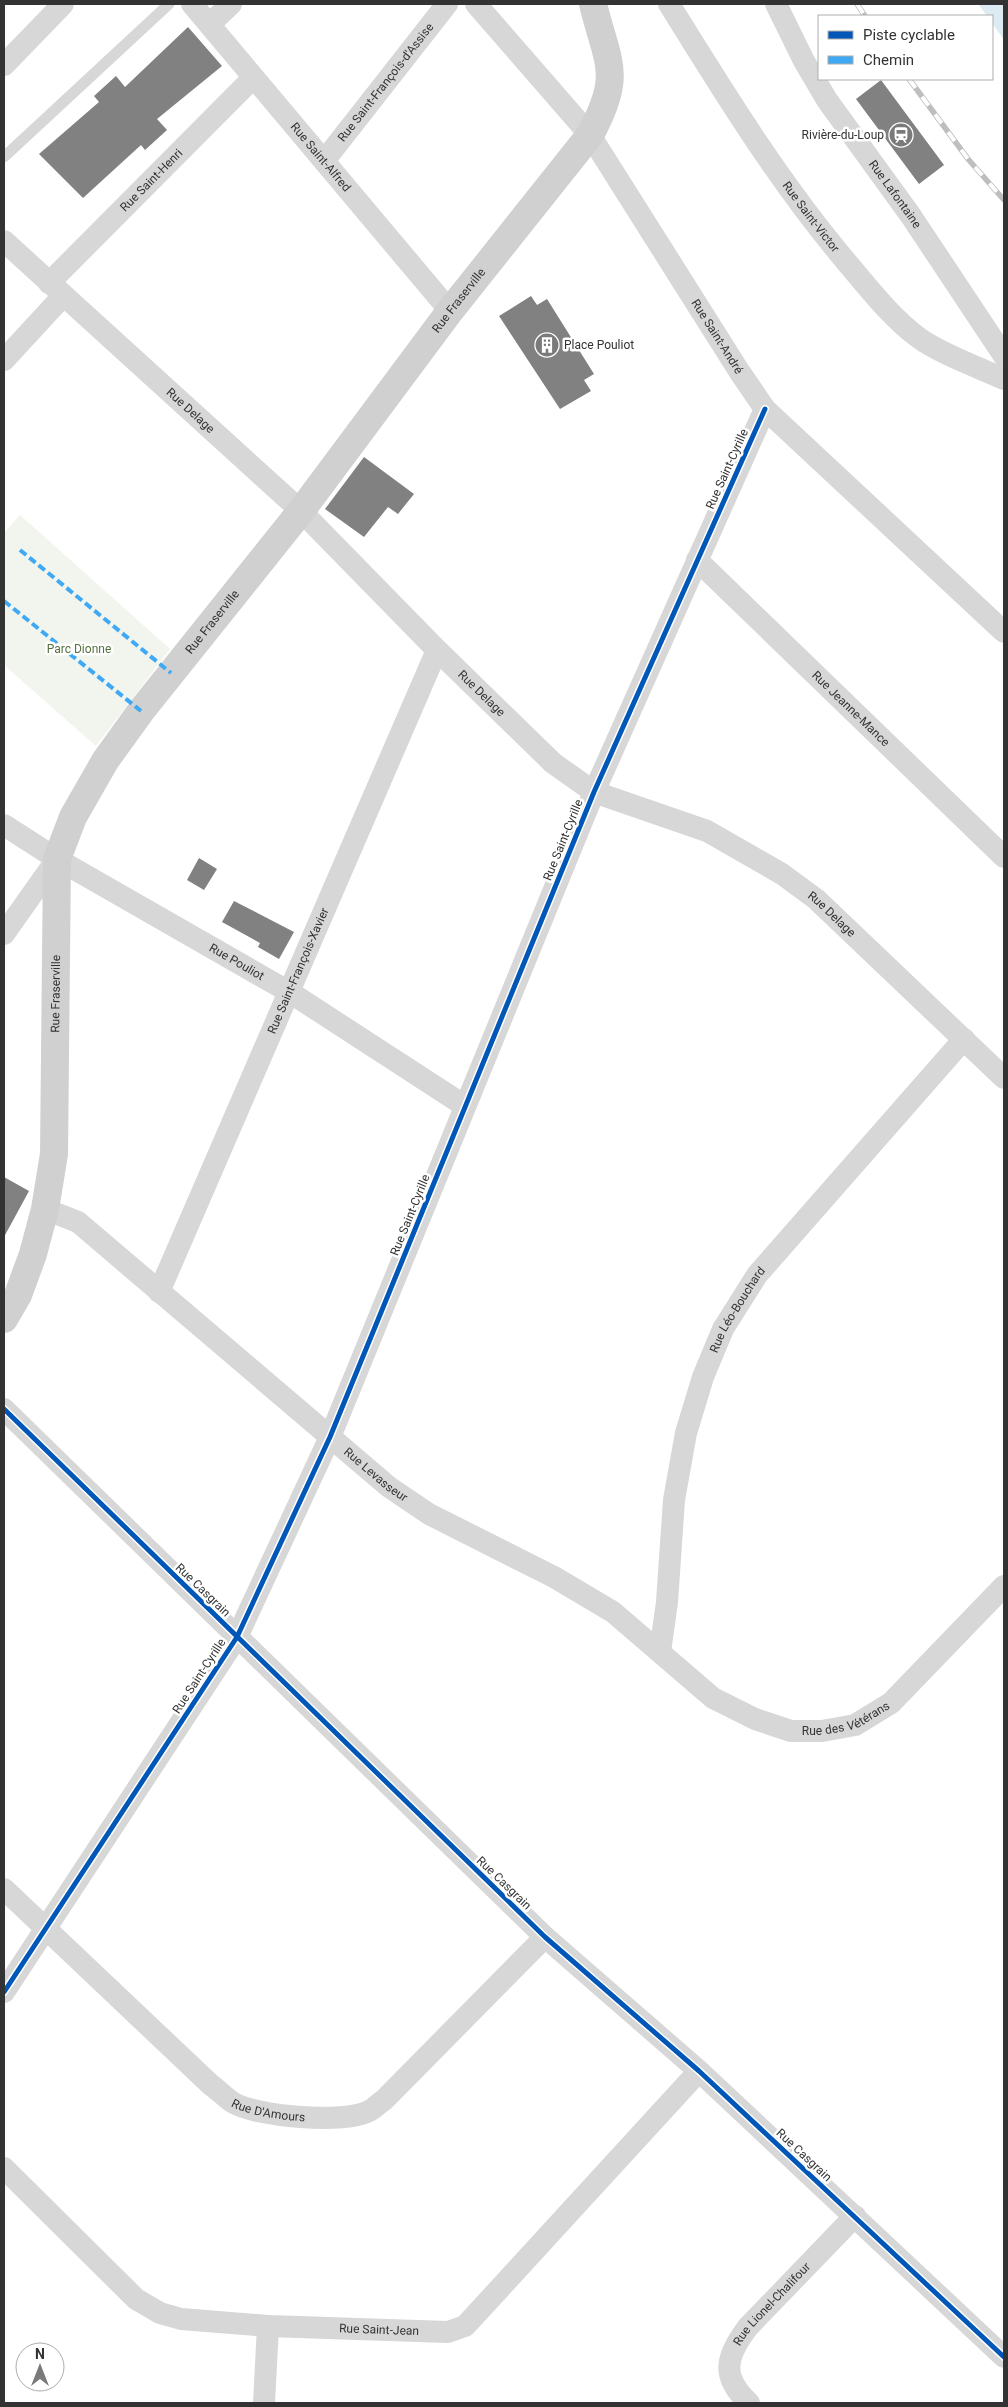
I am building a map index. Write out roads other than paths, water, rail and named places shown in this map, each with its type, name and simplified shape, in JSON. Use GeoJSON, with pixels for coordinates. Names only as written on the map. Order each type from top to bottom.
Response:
{"type":"FeatureCollection","features":[{"type":"Feature","properties":{"kind":"main road","name":"Rue Fraserville"},"geometry":{"type":"LineString","coordinates":[[4,1318],[18,1295],[33,1254],[45,1209],[54,1154],[58,859],[73,817],[105,761],[143,709],[300,511],[450,311],[590,135],[604,110],[611,80],[605,46],[593,4]]}},
{"type":"Feature","properties":{"kind":"street"},"geometry":{"type":"LineString","coordinates":[[4,65],[63,4]]}},
{"type":"Feature","properties":{"kind":"street","name":"Rue Saint-Alfred"},"geometry":{"type":"LineString","coordinates":[[192,4],[450,311]]}},
{"type":"Feature","properties":{"kind":"street"},"geometry":{"type":"LineString","coordinates":[[210,24],[231,4]]}},
{"type":"Feature","properties":{"kind":"street","name":"Rue Saint-François-d'Assise"},"geometry":{"type":"LineString","coordinates":[[324,161],[447,4]]}},
{"type":"Feature","properties":{"kind":"street","name":"Rue Saint-André"},"geometry":{"type":"LineString","coordinates":[[476,4],[590,135],[765,409],[1004,632]]}},
{"type":"Feature","properties":{"kind":"street","name":"Rue Saint-Victor"},"geometry":{"type":"LineString","coordinates":[[669,4],[750,133],[823,235],[856,273],[896,317],[920,339],[1004,379]]}},
{"type":"Feature","properties":{"kind":"street","name":"Rue Lafontaine"},"geometry":{"type":"LineString","coordinates":[[776,4],[804,61],[827,100],[911,216],[1004,356]]}},
{"type":"Feature","properties":{"kind":"street","name":"Rue Saint-Henri"},"geometry":{"type":"LineString","coordinates":[[4,360],[56,289],[253,78]]}},
{"type":"Feature","properties":{"kind":"street","name":"Rue Delage"},"geometry":{"type":"LineString","coordinates":[[4,241],[300,511],[437,650],[553,763],[594,792],[707,831],[782,874],[816,899],[1004,1078]]}},
{"type":"Feature","properties":{"kind":"street","name":"Rue Saint-Cyrille"},"geometry":{"type":"LineString","coordinates":[[4,1992],[237,1637],[330,1438],[594,792],[765,409]]}},
{"type":"Feature","properties":{"kind":"street","name":"Rue Jeanne-Mance"},"geometry":{"type":"LineString","coordinates":[[696,560],[1004,857]]}},
{"type":"Feature","properties":{"kind":"street","name":"Rue Saint-François-Xavier"},"geometry":{"type":"LineString","coordinates":[[159,1292],[291,992],[437,650]]}},
{"type":"Feature","properties":{"kind":"street","name":"Rue Pouliot"},"geometry":{"type":"LineString","coordinates":[[4,825],[58,859],[291,992],[465,1106]]}},
{"type":"Feature","properties":{"kind":"street"},"geometry":{"type":"LineString","coordinates":[[4,934],[58,859]]}},
{"type":"Feature","properties":{"kind":"street","name":"Rue Léo-Bouchard"},"geometry":{"type":"LineString","coordinates":[[660,1652],[667,1602],[674,1500],[686,1433],[703,1377],[723,1329],[757,1275],[964,1039]]}},
{"type":"Feature","properties":{"kind":"street","name":"Rue Levasseur"},"geometry":{"type":"LineString","coordinates":[[45,1209],[78,1222],[389,1487],[429,1514],[554,1578],[613,1612],[660,1652]]}},
{"type":"Feature","properties":{"kind":"street","name":"Rue Casgrain"},"geometry":{"type":"LineString","coordinates":[[4,1409],[545,1937],[699,2071],[1004,2357]]}},
{"type":"Feature","properties":{"kind":"street","name":"Rue des Vétérans"},"geometry":{"type":"LineString","coordinates":[[660,1652],[713,1698],[755,1719],[791,1730],[822,1731],[854,1725],[891,1703],[1004,1586]]}},
{"type":"Feature","properties":{"kind":"street","name":"Rue D'Amours"},"geometry":{"type":"LineString","coordinates":[[4,1889],[211,2085],[233,2102],[256,2111],[289,2116],[354,2116],[369,2111],[384,2100],[545,1937]]}},
{"type":"Feature","properties":{"kind":"street","name":"Rue Saint-Jean"},"geometry":{"type":"LineString","coordinates":[[4,2168],[136,2299],[160,2313],[181,2319],[268,2326],[448,2332],[465,2326],[699,2071]]}},
{"type":"Feature","properties":{"kind":"street","name":"Rue Lionel-Chalifour"},"geometry":{"type":"LineString","coordinates":[[749,2403],[732,2384],[729,2364],[734,2345],[748,2327],[855,2216]]}},
{"type":"Feature","properties":{"kind":"street"},"geometry":{"type":"LineString","coordinates":[[264,2403],[268,2326]]}},
{"type":"Feature","properties":{"kind":"lane"},"geometry":{"type":"LineString","coordinates":[[4,157],[169,4]]}},
{"type":"Feature","properties":{"kind":"railway"},"geometry":{"type":"LineString","coordinates":[[857,4],[864,15]]}},
{"type":"Feature","properties":{"kind":"railway"},"geometry":{"type":"LineString","coordinates":[[910,80],[968,159],[1004,200]]}},
{"type":"Feature","properties":{"kind":"place","name":"Rivière-du-Loup"},"geometry":{"type":"Point","coordinates":[901,135]}},
{"type":"Feature","properties":{"kind":"place","name":"Place Pouliot"},"geometry":{"type":"Point","coordinates":[547,345]}},
{"type":"Feature","properties":{"kind":"park label","name":"Parc Dionne"},"geometry":{"type":"Point","coordinates":[79,649]}}]}
